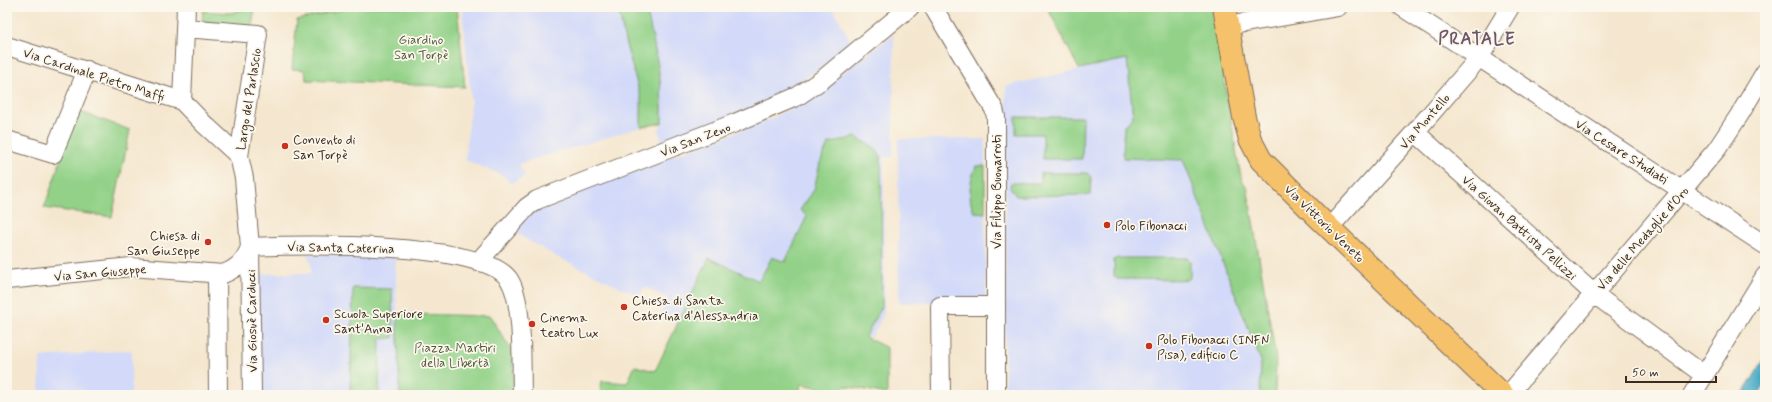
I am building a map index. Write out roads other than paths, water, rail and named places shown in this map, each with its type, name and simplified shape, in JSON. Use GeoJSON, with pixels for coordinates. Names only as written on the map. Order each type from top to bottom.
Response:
{"type":"FeatureCollection","features":[{"type":"Feature","properties":{"kind":"main road","name":"Via Vittorio Veneto"},"geometry":{"type":"LineString","coordinates":[[1226,16],[1244,117],[1254,146],[1265,164],[1329,228],[1503,395]]}},
{"type":"Feature","properties":{"kind":"street"},"geometry":{"type":"LineString","coordinates":[[182,100],[186,7]]}},
{"type":"Feature","properties":{"kind":"street","name":"Via San Zeno"},"geometry":{"type":"LineString","coordinates":[[478,262],[528,207],[537,200],[735,123],[798,96],[823,79],[910,7]]}},
{"type":"Feature","properties":{"kind":"street","name":"Via Filippo Buonarroti"},"geometry":{"type":"LineString","coordinates":[[933,7],[995,113],[996,395]]}},
{"type":"Feature","properties":{"kind":"street"},"geometry":{"type":"LineString","coordinates":[[1226,16],[1338,7]]}},
{"type":"Feature","properties":{"kind":"street","name":"Via Cesare Studiati"},"geometry":{"type":"LineString","coordinates":[[1402,7],[1765,245]]}},
{"type":"Feature","properties":{"kind":"street","name":"Via Montello"},"geometry":{"type":"LineString","coordinates":[[1329,228],[1415,132],[1479,57],[1510,7]]}},
{"type":"Feature","properties":{"kind":"street","name":"Largo del Parlascio"},"geometry":{"type":"LineString","coordinates":[[185,28],[258,34],[239,156]]}},
{"type":"Feature","properties":{"kind":"street","name":"Via Cardinale Pietro Maffi"},"geometry":{"type":"LineString","coordinates":[[7,46],[182,100]]}},
{"type":"Feature","properties":{"kind":"street"},"geometry":{"type":"LineString","coordinates":[[7,140],[53,154],[87,70]]}},
{"type":"Feature","properties":{"kind":"street","name":"Via delle Medaglie d'Oro"},"geometry":{"type":"LineString","coordinates":[[1508,395],[1683,191],[1716,149],[1740,114],[1765,72]]}},
{"type":"Feature","properties":{"kind":"street","name":"Largo del Parlascio"},"geometry":{"type":"LineString","coordinates":[[182,100],[204,124],[239,156]]}},
{"type":"Feature","properties":{"kind":"street","name":"Via Giovan Battista Pellizzi"},"geometry":{"type":"LineString","coordinates":[[1415,132],[1594,294],[1704,375]]}},
{"type":"Feature","properties":{"kind":"street","name":"Via Giosuè Carducci"},"geometry":{"type":"LineString","coordinates":[[239,156],[244,178],[250,246],[252,395]]}},
{"type":"Feature","properties":{"kind":"street"},"geometry":{"type":"LineString","coordinates":[[218,395],[217,274],[230,271],[240,265],[250,246]]}},
{"type":"Feature","properties":{"kind":"street","name":"Via Santa Caterina"},"geometry":{"type":"LineString","coordinates":[[250,246],[372,246],[427,252],[496,267],[510,280],[518,303],[522,395]]}},
{"type":"Feature","properties":{"kind":"street","name":"Via San Giuseppe"},"geometry":{"type":"LineString","coordinates":[[7,280],[131,267],[217,274]]}},
{"type":"Feature","properties":{"kind":"street"},"geometry":{"type":"LineString","coordinates":[[1692,395],[1765,276]]}},
{"type":"Feature","properties":{"kind":"street"},"geometry":{"type":"LineString","coordinates":[[941,395],[940,306],[996,306]]}},
{"type":"Feature","properties":{"kind":"water"},"geometry":{"type":"Polygon","coordinates":[[[1765,358],[1765,384],[1758,395],[1742,395],[1765,358]]]}},
{"type":"Feature","properties":{"kind":"place","name":"Convento di San Torpè"},"geometry":{"type":"Point","coordinates":[285,146]}},
{"type":"Feature","properties":{"kind":"place","name":"Polo Fibonacci"},"geometry":{"type":"Point","coordinates":[1107,225]}},
{"type":"Feature","properties":{"kind":"place","name":"Chiesa di San Giuseppe"},"geometry":{"type":"Point","coordinates":[208,242]}},
{"type":"Feature","properties":{"kind":"place","name":"Chiesa di Santa Caterina d'Alessandria"},"geometry":{"type":"Point","coordinates":[624,307]}},
{"type":"Feature","properties":{"kind":"place","name":"Scuola Superiore Sant'Anna"},"geometry":{"type":"Point","coordinates":[326,320]}},
{"type":"Feature","properties":{"kind":"place","name":"Cinema teatro Lux"},"geometry":{"type":"Point","coordinates":[532,324]}},
{"type":"Feature","properties":{"kind":"place","name":"Polo Fibonacci (INFN Pisa), edificio C"},"geometry":{"type":"Point","coordinates":[1149,346]}},
{"type":"Feature","properties":{"kind":"district","name":"PRATALE"},"geometry":{"type":"Point","coordinates":[1477,38]}},
{"type":"Feature","properties":{"kind":"park label","name":"Giardino San Torpè"},"geometry":{"type":"Point","coordinates":[421,46]}},
{"type":"Feature","properties":{"kind":"park label","name":"Piazza Martiri della Libertà"},"geometry":{"type":"Point","coordinates":[455,354]}}]}
